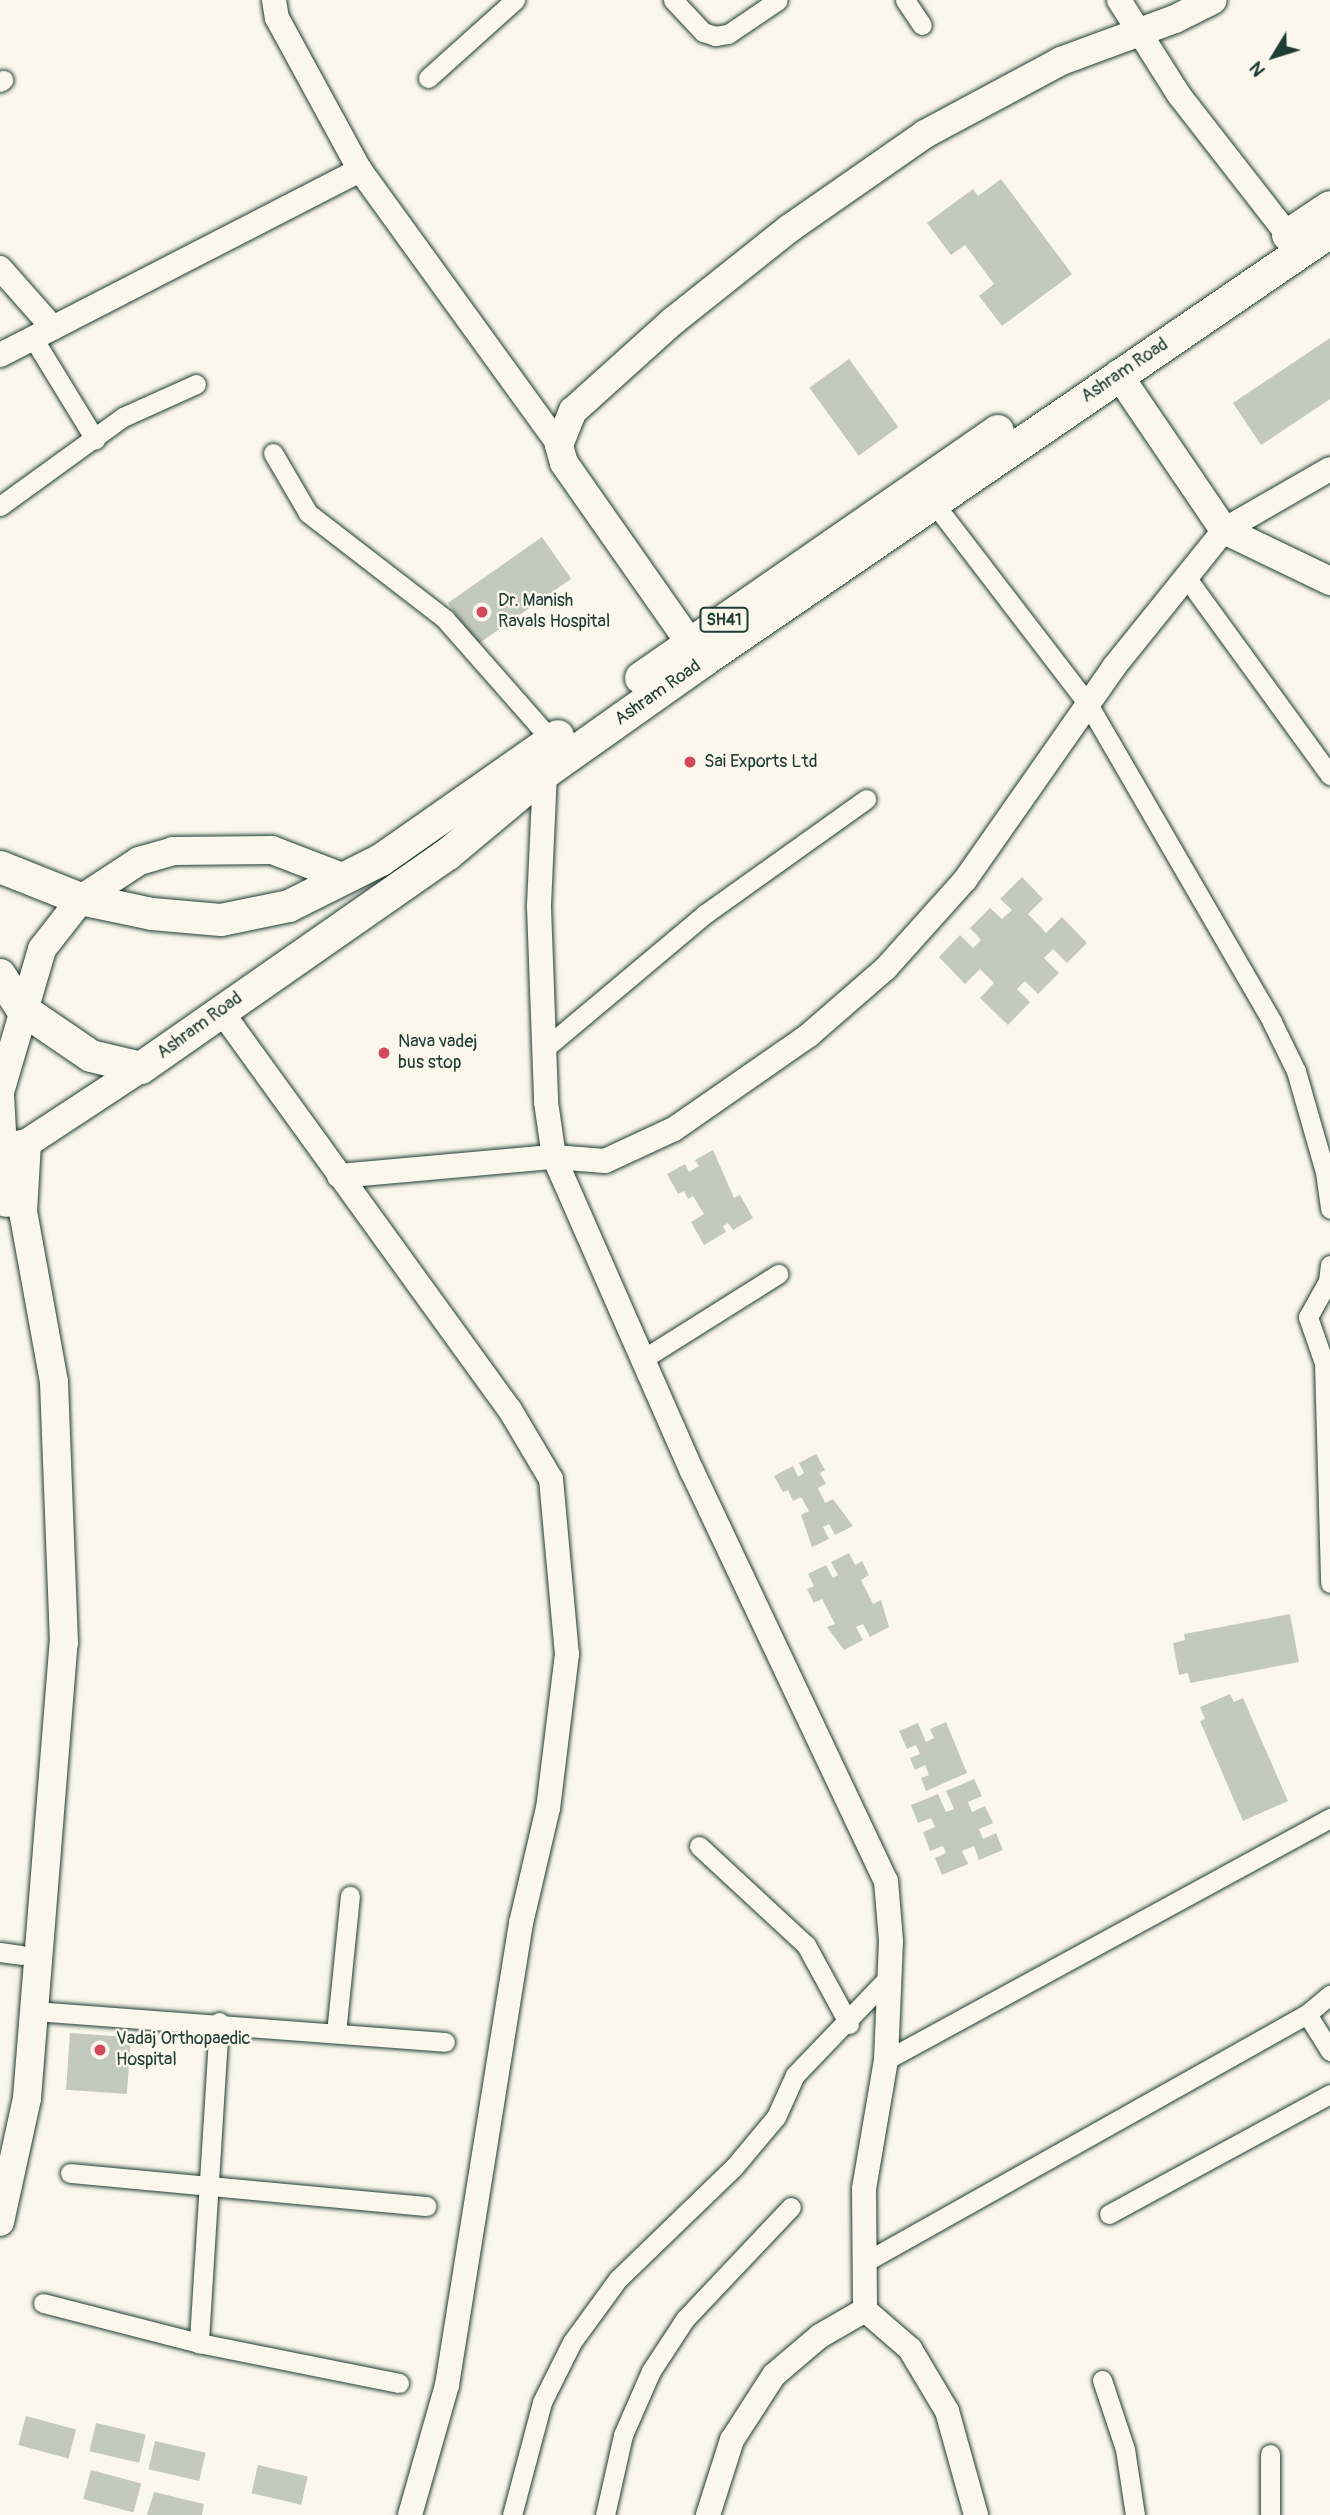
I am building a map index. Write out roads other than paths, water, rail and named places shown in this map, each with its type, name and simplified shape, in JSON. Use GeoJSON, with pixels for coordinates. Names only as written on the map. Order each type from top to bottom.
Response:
{"type":"FeatureCollection","features":[{"type":"Feature","properties":{"kind":"main road"},"geometry":{"type":"LineString","coordinates":[[690,643],[576,482],[559,445],[573,411],[673,321],[856,180],[990,98],[1061,61],[1136,31],[1175,19],[1213,0]]}},
{"type":"Feature","properties":{"kind":"main road","name":"Ashram Road"},"geometry":{"type":"LineString","coordinates":[[0,867],[81,899],[152,914],[221,920],[289,906],[381,860],[690,643],[1330,207]]}},
{"type":"Feature","properties":{"kind":"main road","name":"Ashram Road"},"geometry":{"type":"LineString","coordinates":[[0,975],[22,1009],[91,1056],[141,1068],[448,854],[545,773],[1118,374],[1330,232]]}},
{"type":"Feature","properties":{"kind":"main road"},"geometry":{"type":"LineString","coordinates":[[1118,374],[1224,530],[1330,581]]}},
{"type":"Feature","properties":{"kind":"main road"},"geometry":{"type":"LineString","coordinates":[[0,2222],[27,2098],[64,1643],[54,1382],[0,1094],[41,949],[81,899],[139,860],[173,852],[272,850],[345,878]]}},
{"type":"Feature","properties":{"kind":"main road"},"geometry":{"type":"LineString","coordinates":[[11,1147],[141,1068]]}},
{"type":"Feature","properties":{"kind":"main road"},"geometry":{"type":"LineString","coordinates":[[0,2138],[9,2095],[10,1953],[47,1643],[37,1384],[6,1215],[11,1147]]}},
{"type":"Feature","properties":{"kind":"street"},"geometry":{"type":"LineString","coordinates":[[274,0],[277,18],[360,170],[559,445]]}},
{"type":"Feature","properties":{"kind":"street"},"geometry":{"type":"LineString","coordinates":[[428,78],[515,0]]}},
{"type":"Feature","properties":{"kind":"street"},"geometry":{"type":"LineString","coordinates":[[673,0],[703,32],[715,36],[727,34],[778,0]]}},
{"type":"Feature","properties":{"kind":"street"},"geometry":{"type":"LineString","coordinates":[[905,0],[922,25]]}},
{"type":"Feature","properties":{"kind":"street"},"geometry":{"type":"LineString","coordinates":[[1119,0],[1136,31],[1179,95],[1288,235]]}},
{"type":"Feature","properties":{"kind":"street"},"geometry":{"type":"LineString","coordinates":[[0,355],[360,170]]}},
{"type":"Feature","properties":{"kind":"street"},"geometry":{"type":"LineString","coordinates":[[0,268],[43,333],[95,439]]}},
{"type":"Feature","properties":{"kind":"street"},"geometry":{"type":"LineString","coordinates":[[0,506],[123,417],[196,384]]}},
{"type":"Feature","properties":{"kind":"street"},"geometry":{"type":"LineString","coordinates":[[272,453],[308,513],[445,620],[552,741]]}},
{"type":"Feature","properties":{"kind":"street"},"geometry":{"type":"LineString","coordinates":[[339,1176],[554,1157],[605,1161],[674,1129],[809,1035],[886,968],[965,880],[1088,704],[1224,530],[1330,469]]}},
{"type":"Feature","properties":{"kind":"street"},"geometry":{"type":"LineString","coordinates":[[933,502],[1088,704],[1272,1023],[1296,1071],[1325,1172],[1330,1209]]}},
{"type":"Feature","properties":{"kind":"street"},"geometry":{"type":"LineString","coordinates":[[1186,577],[1330,775]]}},
{"type":"Feature","properties":{"kind":"street"},"geometry":{"type":"LineString","coordinates":[[545,773],[539,907],[544,1049],[554,1157],[643,1359],[886,1881],[891,1941],[887,1979],[886,2060],[863,2189],[866,2310],[909,2349],[947,2412],[976,2515]]}},
{"type":"Feature","properties":{"kind":"street"},"geometry":{"type":"LineString","coordinates":[[544,1049],[705,914],[866,799]]}},
{"type":"Feature","properties":{"kind":"street"},"geometry":{"type":"LineString","coordinates":[[221,1011],[510,1410],[551,1479],[567,1654],[548,1808],[521,1923],[447,2385],[410,2515]]}},
{"type":"Feature","properties":{"kind":"street"},"geometry":{"type":"LineString","coordinates":[[1330,1265],[1328,1281],[1308,1317],[1324,1363],[1330,1583]]}},
{"type":"Feature","properties":{"kind":"street"},"geometry":{"type":"LineString","coordinates":[[643,1359],[778,1274]]}},
{"type":"Feature","properties":{"kind":"street"},"geometry":{"type":"LineString","coordinates":[[886,2060],[1330,1818]]}},
{"type":"Feature","properties":{"kind":"street"},"geometry":{"type":"LineString","coordinates":[[699,1846],[806,1944],[849,2024]]}},
{"type":"Feature","properties":{"kind":"street"},"geometry":{"type":"LineString","coordinates":[[336,2033],[350,1896]]}},
{"type":"Feature","properties":{"kind":"street"},"geometry":{"type":"LineString","coordinates":[[512,2515],[542,2402],[572,2342],[618,2279],[734,2167],[776,2118],[795,2075],[849,2024],[887,1979]]}},
{"type":"Feature","properties":{"kind":"street"},"geometry":{"type":"LineString","coordinates":[[865,2262],[1307,2014],[1330,1995]]}},
{"type":"Feature","properties":{"kind":"street"},"geometry":{"type":"LineString","coordinates":[[34,2011],[219,2022],[445,2042]]}},
{"type":"Feature","properties":{"kind":"street"},"geometry":{"type":"LineString","coordinates":[[1307,2014],[1330,2051]]}},
{"type":"Feature","properties":{"kind":"street"},"geometry":{"type":"LineString","coordinates":[[199,2343],[219,2022]]}},
{"type":"Feature","properties":{"kind":"street"},"geometry":{"type":"LineString","coordinates":[[1109,2214],[1330,2094]]}},
{"type":"Feature","properties":{"kind":"street"},"geometry":{"type":"LineString","coordinates":[[70,2173],[426,2206]]}},
{"type":"Feature","properties":{"kind":"street"},"geometry":{"type":"LineString","coordinates":[[605,2515],[623,2435],[651,2371],[685,2319],[791,2207]]}},
{"type":"Feature","properties":{"kind":"street"},"geometry":{"type":"LineString","coordinates":[[43,2303],[199,2343],[399,2383]]}},
{"type":"Feature","properties":{"kind":"street"},"geometry":{"type":"LineString","coordinates":[[708,2515],[732,2440],[774,2375],[820,2336],[866,2310]]}},
{"type":"Feature","properties":{"kind":"street"},"geometry":{"type":"LineString","coordinates":[[1102,2379],[1125,2449],[1135,2515]]}},
{"type":"Feature","properties":{"kind":"street"},"geometry":{"type":"LineString","coordinates":[[1270,2454],[1270,2515]]}},
{"type":"Feature","properties":{"kind":"place","name":"Dr. Manish Ravals Hospital"},"geometry":{"type":"Point","coordinates":[482,612]}},
{"type":"Feature","properties":{"kind":"place","name":"Sai Exports Ltd"},"geometry":{"type":"Point","coordinates":[690,762]}},
{"type":"Feature","properties":{"kind":"place","name":"Nava vadej bus stop"},"geometry":{"type":"Point","coordinates":[384,1053]}},
{"type":"Feature","properties":{"kind":"place","name":"Vadaj Orthopaedic Hospital"},"geometry":{"type":"Point","coordinates":[100,2050]}}]}
